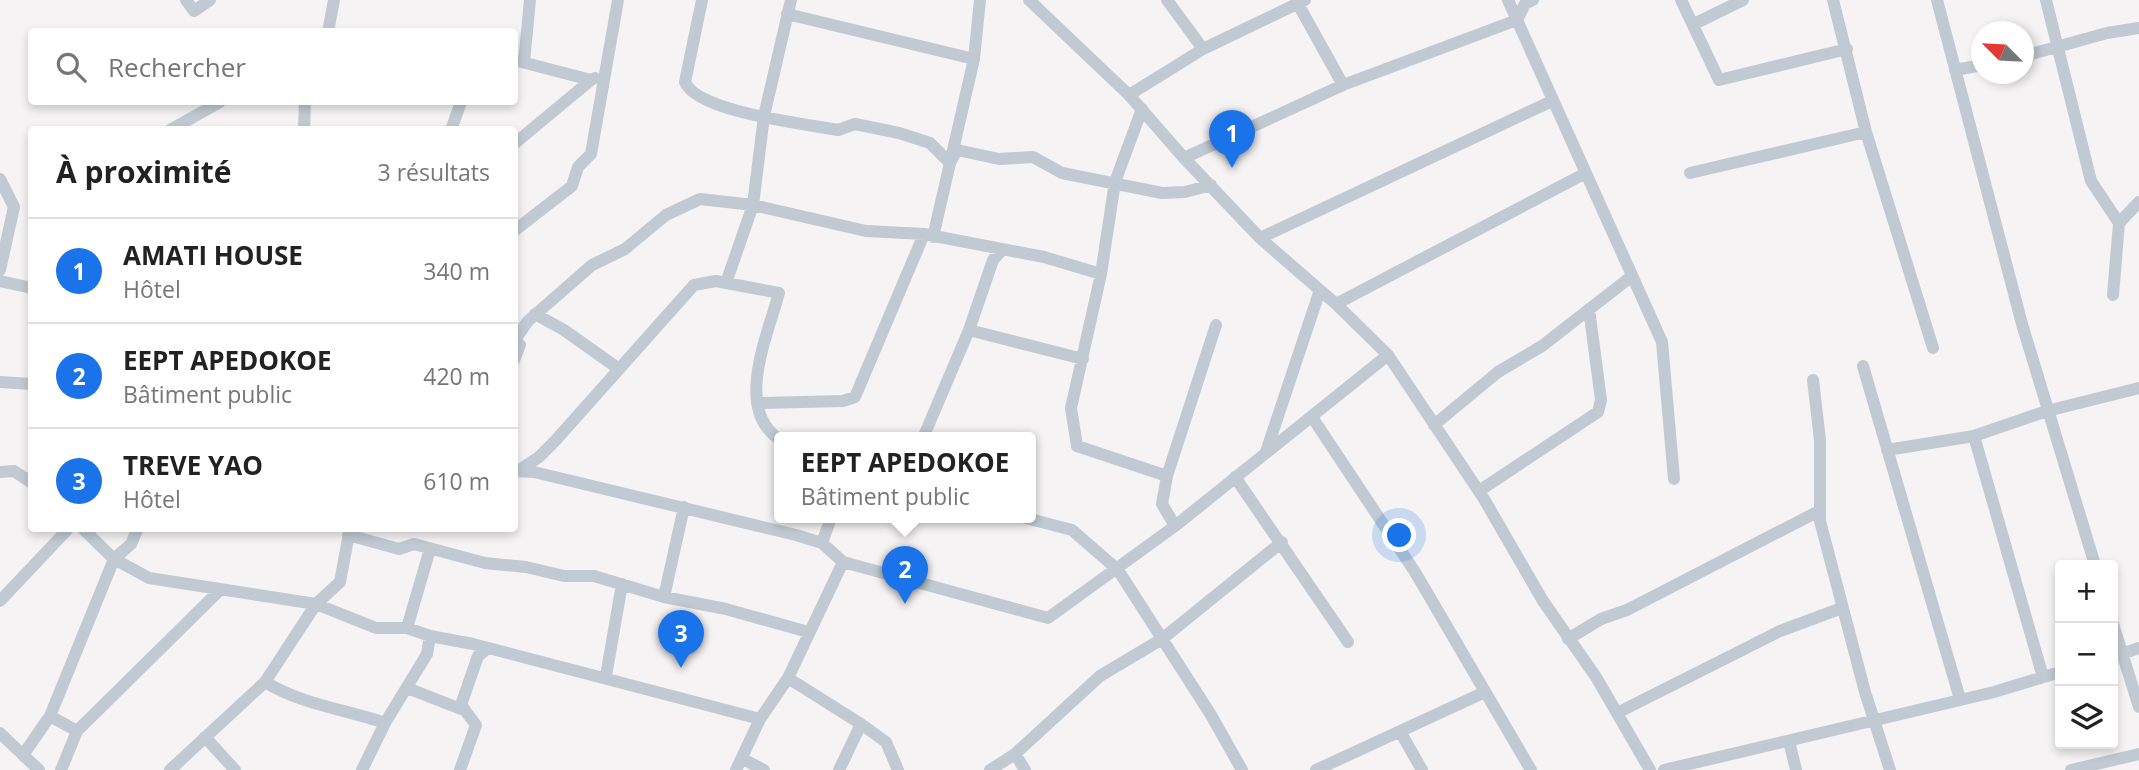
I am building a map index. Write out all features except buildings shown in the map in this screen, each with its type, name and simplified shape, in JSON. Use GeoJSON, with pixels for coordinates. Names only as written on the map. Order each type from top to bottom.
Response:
{"type":"FeatureCollection","features":[{"type":"Feature","properties":{"kind":"street"},"geometry":{"type":"LineString","coordinates":[[186,0],[194,11],[210,0]]}},
{"type":"Feature","properties":{"kind":"street"},"geometry":{"type":"LineString","coordinates":[[332,28],[334,0]]}},
{"type":"Feature","properties":{"kind":"street"},"geometry":{"type":"LineString","coordinates":[[518,228],[572,186],[578,167],[591,154],[604,89],[597,78],[519,61],[530,0]]}},
{"type":"Feature","properties":{"kind":"street"},"geometry":{"type":"LineString","coordinates":[[518,141],[597,78],[618,0]]}},
{"type":"Feature","properties":{"kind":"street"},"geometry":{"type":"LineString","coordinates":[[702,0],[685,77],[686,86],[699,98],[719,106],[838,130],[855,124],[886,129],[930,143],[950,163]]}},
{"type":"Feature","properties":{"kind":"street"},"geometry":{"type":"LineString","coordinates":[[726,283],[753,205],[764,116],[791,0]]}},
{"type":"Feature","properties":{"kind":"street"},"geometry":{"type":"LineString","coordinates":[[757,403],[843,401],[855,397],[928,236],[950,163],[974,58],[981,0]]}},
{"type":"Feature","properties":{"kind":"street"},"geometry":{"type":"LineString","coordinates":[[1029,0],[1129,95],[1260,238],[1336,304],[1388,355],[1479,491],[1650,770]]}},
{"type":"Feature","properties":{"kind":"street"},"geometry":{"type":"LineString","coordinates":[[1167,0],[1203,50]]}},
{"type":"Feature","properties":{"kind":"street"},"geometry":{"type":"LineString","coordinates":[[1508,0],[1664,352],[1674,479]]}},
{"type":"Feature","properties":{"kind":"street"},"geometry":{"type":"LineString","coordinates":[[1184,158],[1343,85],[1517,20],[1525,4],[1533,0]]}},
{"type":"Feature","properties":{"kind":"street"},"geometry":{"type":"LineString","coordinates":[[1681,0],[1719,80],[1847,50]]}},
{"type":"Feature","properties":{"kind":"street"},"geometry":{"type":"LineString","coordinates":[[1694,24],[1743,0]]}},
{"type":"Feature","properties":{"kind":"street"},"geometry":{"type":"LineString","coordinates":[[1833,0],[1866,132],[1933,348]]}},
{"type":"Feature","properties":{"kind":"street"},"geometry":{"type":"LineString","coordinates":[[1937,0],[2047,411],[2093,560]]}},
{"type":"Feature","properties":{"kind":"street"},"geometry":{"type":"LineString","coordinates":[[2046,0],[2091,181],[2119,223],[2113,295]]}},
{"type":"Feature","properties":{"kind":"street"},"geometry":{"type":"LineString","coordinates":[[1129,95],[1203,50],[1302,2],[1343,85]]}},
{"type":"Feature","properties":{"kind":"street"},"geometry":{"type":"LineString","coordinates":[[788,14],[974,58]]}},
{"type":"Feature","properties":{"kind":"street"},"geometry":{"type":"LineString","coordinates":[[2034,54],[2107,33],[2139,28]]}},
{"type":"Feature","properties":{"kind":"street"},"geometry":{"type":"LineString","coordinates":[[1955,70],[1971,67]]}},
{"type":"Feature","properties":{"kind":"street"},"geometry":{"type":"LineString","coordinates":[[1260,238],[1552,101]]}},
{"type":"Feature","properties":{"kind":"street"},"geometry":{"type":"LineString","coordinates":[[177,126],[215,105]]}},
{"type":"Feature","properties":{"kind":"street"},"geometry":{"type":"LineString","coordinates":[[304,126],[305,105]]}},
{"type":"Feature","properties":{"kind":"street"},"geometry":{"type":"LineString","coordinates":[[452,126],[460,105]]}},
{"type":"Feature","properties":{"kind":"street"},"geometry":{"type":"LineString","coordinates":[[1142,110],[1115,182],[1101,274],[1071,408],[1077,446],[1167,476]]}},
{"type":"Feature","properties":{"kind":"street"},"geometry":{"type":"LineString","coordinates":[[1690,173],[1866,132]]}},
{"type":"Feature","properties":{"kind":"street"},"geometry":{"type":"LineString","coordinates":[[950,163],[957,150],[999,159],[1033,158],[1062,173],[1162,193],[1185,192],[1211,185]]}},
{"type":"Feature","properties":{"kind":"street"},"geometry":{"type":"LineString","coordinates":[[1336,304],[1584,174]]}},
{"type":"Feature","properties":{"kind":"street"},"geometry":{"type":"LineString","coordinates":[[0,179],[14,208],[0,270]]}},
{"type":"Feature","properties":{"kind":"street"},"geometry":{"type":"LineString","coordinates":[[518,336],[535,314],[592,265],[625,249],[667,215],[700,199],[753,205],[866,231],[928,236],[1052,259],[1101,274]]}},
{"type":"Feature","properties":{"kind":"street"},"geometry":{"type":"LineString","coordinates":[[2119,223],[2139,202]]}},
{"type":"Feature","properties":{"kind":"street"},"geometry":{"type":"LineString","coordinates":[[926,432],[969,330],[993,260],[1001,251]]}},
{"type":"Feature","properties":{"kind":"street"},"geometry":{"type":"LineString","coordinates":[[1434,425],[1498,372],[1542,346],[1632,276]]}},
{"type":"Feature","properties":{"kind":"street"},"geometry":{"type":"LineString","coordinates":[[0,281],[28,287]]}},
{"type":"Feature","properties":{"kind":"street"},"geometry":{"type":"LineString","coordinates":[[518,470],[539,457],[694,285],[710,281],[779,293],[756,385],[757,403],[763,424],[774,434]]}},
{"type":"Feature","properties":{"kind":"street"},"geometry":{"type":"LineString","coordinates":[[1266,453],[1320,290]]}},
{"type":"Feature","properties":{"kind":"street"},"geometry":{"type":"LineString","coordinates":[[1479,491],[1598,412],[1601,400],[1590,309]]}},
{"type":"Feature","properties":{"kind":"street"},"geometry":{"type":"LineString","coordinates":[[535,314],[564,330],[618,369]]}},
{"type":"Feature","properties":{"kind":"street"},"geometry":{"type":"LineString","coordinates":[[1175,526],[1162,504],[1167,476],[1216,325]]}},
{"type":"Feature","properties":{"kind":"street"},"geometry":{"type":"LineString","coordinates":[[969,330],[1083,359]]}},
{"type":"Feature","properties":{"kind":"street"},"geometry":{"type":"LineString","coordinates":[[518,471],[684,508],[822,543],[843,562],[1048,618],[1118,570],[1175,526],[1388,355]]}},
{"type":"Feature","properties":{"kind":"street"},"geometry":{"type":"LineString","coordinates":[[1863,366],[1960,699]]}},
{"type":"Feature","properties":{"kind":"street"},"geometry":{"type":"LineString","coordinates":[[1814,380],[1820,440],[1819,511],[1842,608],[1890,770]]}},
{"type":"Feature","properties":{"kind":"street"},"geometry":{"type":"LineString","coordinates":[[0,382],[28,384]]}},
{"type":"Feature","properties":{"kind":"street"},"geometry":{"type":"LineString","coordinates":[[1887,450],[1974,436],[2047,411],[2139,388]]}},
{"type":"Feature","properties":{"kind":"street"},"geometry":{"type":"LineString","coordinates":[[1312,417],[1415,572],[1531,770]]}},
{"type":"Feature","properties":{"kind":"street"},"geometry":{"type":"LineString","coordinates":[[1974,436],[2043,677]]}},
{"type":"Feature","properties":{"kind":"street"},"geometry":{"type":"LineString","coordinates":[[0,472],[14,471],[28,480]]}},
{"type":"Feature","properties":{"kind":"street"},"geometry":{"type":"LineString","coordinates":[[1235,477],[1348,642]]}},
{"type":"Feature","properties":{"kind":"street"},"geometry":{"type":"LineString","coordinates":[[664,597],[684,508]]}},
{"type":"Feature","properties":{"kind":"street"},"geometry":{"type":"LineString","coordinates":[[1568,639],[1601,619],[1627,610],[1819,511]]}},
{"type":"Feature","properties":{"kind":"street"},"geometry":{"type":"LineString","coordinates":[[1036,521],[1072,530],[1118,570],[1242,770]]}},
{"type":"Feature","properties":{"kind":"street"},"geometry":{"type":"LineString","coordinates":[[822,543],[829,523]]}},
{"type":"Feature","properties":{"kind":"street"},"geometry":{"type":"LineString","coordinates":[[0,600],[65,532]]}},
{"type":"Feature","properties":{"kind":"street"},"geometry":{"type":"LineString","coordinates":[[86,532],[114,559],[149,578],[316,604],[376,628],[407,628],[430,636],[606,676],[760,719]]}},
{"type":"Feature","properties":{"kind":"street"},"geometry":{"type":"LineString","coordinates":[[23,755],[50,716],[114,559],[131,544],[136,532]]}},
{"type":"Feature","properties":{"kind":"street"},"geometry":{"type":"LineString","coordinates":[[170,770],[265,682],[316,604],[340,582],[349,532],[399,549],[414,544],[485,563],[526,567],[564,576],[594,576],[664,597],[726,609],[808,632]]}},
{"type":"Feature","properties":{"kind":"street"},"geometry":{"type":"LineString","coordinates":[[990,770],[1015,754],[1101,676],[1162,639],[1282,542]]}},
{"type":"Feature","properties":{"kind":"street"},"geometry":{"type":"LineString","coordinates":[[407,628],[430,549]]}},
{"type":"Feature","properties":{"kind":"street"},"geometry":{"type":"LineString","coordinates":[[764,770],[740,765],[760,719],[788,678],[843,562]]}},
{"type":"Feature","properties":{"kind":"street"},"geometry":{"type":"LineString","coordinates":[[606,676],[622,584]]}},
{"type":"Feature","properties":{"kind":"street"},"geometry":{"type":"LineString","coordinates":[[61,770],[77,731],[219,591]]}},
{"type":"Feature","properties":{"kind":"street"},"geometry":{"type":"LineString","coordinates":[[1617,713],[1768,637],[1842,608]]}},
{"type":"Feature","properties":{"kind":"street"},"geometry":{"type":"LineString","coordinates":[[362,770],[385,723],[427,654],[430,636]]}},
{"type":"Feature","properties":{"kind":"street"},"geometry":{"type":"LineString","coordinates":[[2118,655],[2139,648]]}},
{"type":"Feature","properties":{"kind":"street"},"geometry":{"type":"LineString","coordinates":[[461,709],[478,656],[487,649]]}},
{"type":"Feature","properties":{"kind":"street"},"geometry":{"type":"LineString","coordinates":[[2118,657],[2139,707]]}},
{"type":"Feature","properties":{"kind":"street"},"geometry":{"type":"LineString","coordinates":[[1664,770],[1703,766],[1875,719],[1994,692],[2055,673]]}},
{"type":"Feature","properties":{"kind":"street"},"geometry":{"type":"LineString","coordinates":[[788,678],[886,742],[898,770]]}},
{"type":"Feature","properties":{"kind":"street"},"geometry":{"type":"LineString","coordinates":[[265,682],[291,698],[348,710],[385,723]]}},
{"type":"Feature","properties":{"kind":"street"},"geometry":{"type":"LineString","coordinates":[[407,688],[461,709],[476,725],[460,770]]}},
{"type":"Feature","properties":{"kind":"street"},"geometry":{"type":"LineString","coordinates":[[1316,770],[1485,692]]}},
{"type":"Feature","properties":{"kind":"street"},"geometry":{"type":"LineString","coordinates":[[50,716],[77,731]]}},
{"type":"Feature","properties":{"kind":"street"},"geometry":{"type":"LineString","coordinates":[[839,770],[861,724]]}},
{"type":"Feature","properties":{"kind":"street"},"geometry":{"type":"LineString","coordinates":[[0,733],[39,770]]}},
{"type":"Feature","properties":{"kind":"street"},"geometry":{"type":"LineString","coordinates":[[1401,733],[1422,770]]}},
{"type":"Feature","properties":{"kind":"street"},"geometry":{"type":"LineString","coordinates":[[205,737],[235,770]]}},
{"type":"Feature","properties":{"kind":"street"},"geometry":{"type":"LineString","coordinates":[[1789,741],[1796,770]]}},
{"type":"Feature","properties":{"kind":"street"},"geometry":{"type":"LineString","coordinates":[[1015,754],[1025,770]]}},
{"type":"Feature","properties":{"kind":"street"},"geometry":{"type":"LineString","coordinates":[[2071,770],[2139,754]]}},
{"type":"Feature","properties":{"kind":"place","name":"AMATI HOUSE"},"geometry":{"type":"Point","coordinates":[1232,168]}},
{"type":"Feature","properties":{"kind":"place","name":"EEPT APEDOKOE"},"geometry":{"type":"Point","coordinates":[905,604]}},
{"type":"Feature","properties":{"kind":"place","name":"TREVE YAO"},"geometry":{"type":"Point","coordinates":[681,668]}}]}
